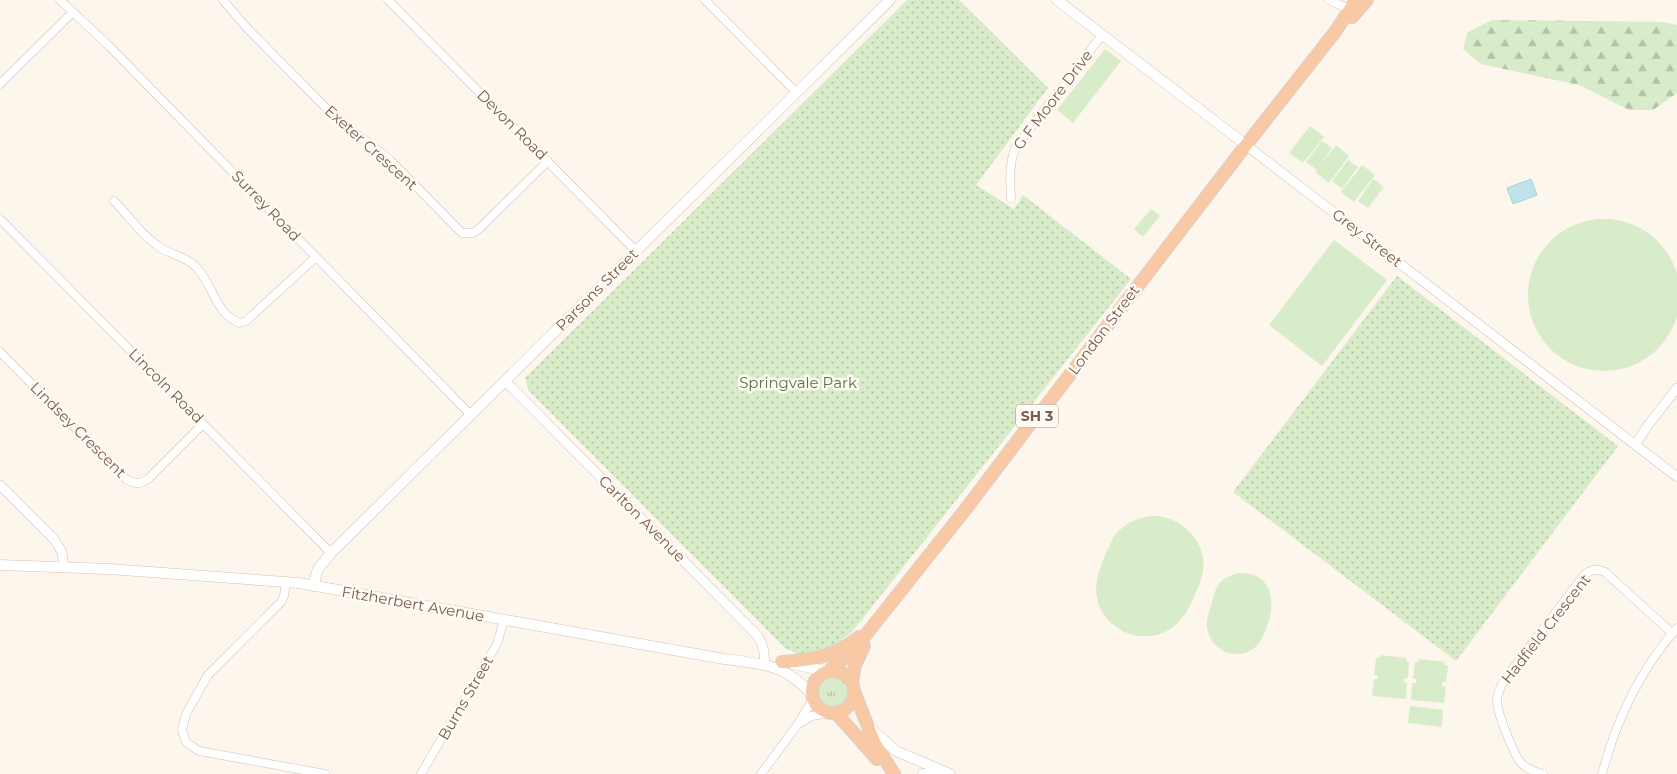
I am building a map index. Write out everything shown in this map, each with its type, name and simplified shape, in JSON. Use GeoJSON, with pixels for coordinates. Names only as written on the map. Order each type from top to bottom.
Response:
{"type":"FeatureCollection","features":[{"type":"Feature","properties":{"kind":"highway","name":"London Street"},"geometry":{"type":"LineString","coordinates":[[1335,32],[1356,14],[1367,0]]}},
{"type":"Feature","properties":{"kind":"highway","name":"London Street"},"geometry":{"type":"LineString","coordinates":[[828,670],[853,652],[966,510],[1023,433],[1335,32],[1352,4]]}},
{"type":"Feature","properties":{"kind":"highway","name":"London Street"},"geometry":{"type":"LineString","coordinates":[[853,686],[855,665],[871,628]]}},
{"type":"Feature","properties":{"kind":"highway"},"geometry":{"type":"LineString","coordinates":[[782,662],[821,658],[850,644],[871,628]]}},
{"type":"Feature","properties":{"kind":"highway"},"geometry":{"type":"LineString","coordinates":[[828,670],[842,673],[853,686],[879,752],[893,774]]}},
{"type":"Feature","properties":{"kind":"highway","name":"SH 3"},"geometry":{"type":"LineString","coordinates":[[812,697],[813,685],[819,675],[828,670]]}},
{"type":"Feature","properties":{"kind":"highway","name":"SH 3"},"geometry":{"type":"LineString","coordinates":[[833,713],[848,707],[854,697],[853,686]]}},
{"type":"Feature","properties":{"kind":"highway"},"geometry":{"type":"LineString","coordinates":[[812,697],[822,711],[833,713],[884,767],[893,774]]}},
{"type":"Feature","properties":{"kind":"main road","name":"Parsons Street"},"geometry":{"type":"LineString","coordinates":[[313,586],[318,568],[331,553],[890,0]]}},
{"type":"Feature","properties":{"kind":"main road","name":"Grey Street"},"geometry":{"type":"LineString","coordinates":[[1057,0],[1246,145]]}},
{"type":"Feature","properties":{"kind":"main road","name":"Fitzherbert Avenue"},"geometry":{"type":"LineString","coordinates":[[0,566],[109,568],[286,582],[313,586],[724,659],[765,664],[792,676],[803,685],[812,697]]}},
{"type":"Feature","properties":{"kind":"main road"},"geometry":{"type":"LineString","coordinates":[[765,664],[782,662],[828,670]]}},
{"type":"Feature","properties":{"kind":"main road"},"geometry":{"type":"LineString","coordinates":[[867,725],[896,751],[947,773]]}},
{"type":"Feature","properties":{"kind":"main road"},"geometry":{"type":"LineString","coordinates":[[923,774],[947,773]]}},
{"type":"Feature","properties":{"kind":"street","name":"Surrey Road"},"geometry":{"type":"LineString","coordinates":[[60,0],[109,46],[470,414]]}},
{"type":"Feature","properties":{"kind":"street","name":"Exeter Crescent"},"geometry":{"type":"LineString","coordinates":[[223,0],[246,27],[335,117],[390,160],[462,233],[473,233],[480,228],[548,161]]}},
{"type":"Feature","properties":{"kind":"street","name":"Devon Road"},"geometry":{"type":"LineString","coordinates":[[388,0],[636,251]]}},
{"type":"Feature","properties":{"kind":"street"},"geometry":{"type":"LineString","coordinates":[[705,0],[796,92]]}},
{"type":"Feature","properties":{"kind":"street"},"geometry":{"type":"LineString","coordinates":[[1329,0],[1352,4]]}},
{"type":"Feature","properties":{"kind":"street"},"geometry":{"type":"LineString","coordinates":[[1,82],[72,13]]}},
{"type":"Feature","properties":{"kind":"street","name":"G F Moore Drive"},"geometry":{"type":"LineString","coordinates":[[1011,198],[1010,172],[1015,148],[1102,35]]}},
{"type":"Feature","properties":{"kind":"street","name":"Grey Street"},"geometry":{"type":"LineString","coordinates":[[1246,145],[1677,477]]}},
{"type":"Feature","properties":{"kind":"street"},"geometry":{"type":"LineString","coordinates":[[114,201],[149,239],[162,248],[186,258],[196,267],[225,314],[232,320],[240,323],[246,321],[316,257]]}},
{"type":"Feature","properties":{"kind":"street","name":"Lincoln Road"},"geometry":{"type":"LineString","coordinates":[[0,219],[331,553]]}},
{"type":"Feature","properties":{"kind":"street","name":"Lindsey Crescent"},"geometry":{"type":"LineString","coordinates":[[0,352],[126,479],[134,483],[140,483],[148,479],[203,424]]}},
{"type":"Feature","properties":{"kind":"street","name":"Carlton Avenue"},"geometry":{"type":"LineString","coordinates":[[505,381],[757,635],[763,643],[765,664]]}},
{"type":"Feature","properties":{"kind":"street"},"geometry":{"type":"LineString","coordinates":[[1635,445],[1677,388]]}},
{"type":"Feature","properties":{"kind":"street"},"geometry":{"type":"LineString","coordinates":[[0,485],[54,539],[62,552],[64,567]]}},
{"type":"Feature","properties":{"kind":"street","name":"Hadfield Crescent"},"geometry":{"type":"LineString","coordinates":[[1543,774],[1526,767],[1516,754],[1498,709],[1498,695],[1505,679],[1585,574],[1596,569],[1605,572],[1675,630]]}},
{"type":"Feature","properties":{"kind":"street"},"geometry":{"type":"LineString","coordinates":[[286,582],[281,602],[208,675],[186,714],[182,730],[186,742],[199,751],[325,774]]}},
{"type":"Feature","properties":{"kind":"street","name":"Burns Street"},"geometry":{"type":"LineString","coordinates":[[422,774],[497,644],[504,620]]}},
{"type":"Feature","properties":{"kind":"street"},"geometry":{"type":"LineString","coordinates":[[1602,774],[1609,747],[1636,687],[1675,630]]}},
{"type":"Feature","properties":{"kind":"street"},"geometry":{"type":"LineString","coordinates":[[761,774],[798,724],[812,697]]}},
{"type":"Feature","properties":{"kind":"street"},"geometry":{"type":"LineString","coordinates":[[798,724],[812,716],[833,713]]}},
{"type":"Feature","properties":{"kind":"green space","name":"Springvale Park"},"geometry":{"type":"Polygon","coordinates":[[[907,0],[959,0],[1048,88],[976,185],[1014,209],[1023,195],[1131,279],[852,632],[830,648],[798,655],[786,649],[529,391],[525,378],[907,0]]]}},
{"type":"Feature","properties":{"kind":"green space"},"geometry":{"type":"Polygon","coordinates":[[[1492,20],[1663,22],[1677,25],[1677,93],[1653,110],[1629,110],[1579,85],[1481,64],[1463,49],[1468,32],[1492,20]]]}},
{"type":"Feature","properties":{"kind":"green space"},"geometry":{"type":"Polygon","coordinates":[[[1105,49],[1121,61],[1073,123],[1057,110],[1105,49]]]}},
{"type":"Feature","properties":{"kind":"green space"},"geometry":{"type":"Polygon","coordinates":[[[1310,126],[1324,137],[1303,163],[1289,153],[1310,126]]]}},
{"type":"Feature","properties":{"kind":"green space"},"geometry":{"type":"Polygon","coordinates":[[[1322,141],[1332,148],[1318,168],[1336,145],[1349,156],[1329,183],[1315,172],[1317,170],[1306,162],[1322,141]]]}},
{"type":"Feature","properties":{"kind":"green space"},"geometry":{"type":"Polygon","coordinates":[[[1348,160],[1358,167],[1342,189],[1332,181],[1348,160]]]}},
{"type":"Feature","properties":{"kind":"green space"},"geometry":{"type":"Polygon","coordinates":[[[1362,165],[1375,175],[1354,202],[1341,192],[1362,165]]]}},
{"type":"Feature","properties":{"kind":"green space"},"geometry":{"type":"Polygon","coordinates":[[[1373,179],[1384,187],[1368,208],[1358,201],[1373,179]]]}},
{"type":"Feature","properties":{"kind":"green space"},"geometry":{"type":"Polygon","coordinates":[[[1151,209],[1160,216],[1143,237],[1134,229],[1151,209]]]}},
{"type":"Feature","properties":{"kind":"green space"},"geometry":{"type":"Polygon","coordinates":[[[1604,219],[1619,220],[1633,225],[1658,241],[1674,266],[1679,280],[1679,310],[1674,324],[1658,349],[1633,365],[1619,370],[1604,371],[1589,370],[1575,365],[1550,349],[1534,324],[1529,310],[1528,295],[1529,280],[1534,266],[1550,241],[1575,225],[1589,220],[1604,219]]]}},
{"type":"Feature","properties":{"kind":"green space"},"geometry":{"type":"Polygon","coordinates":[[[1334,240],[1387,280],[1322,366],[1269,325],[1334,240]]]}},
{"type":"Feature","properties":{"kind":"green space"},"geometry":{"type":"Polygon","coordinates":[[[1397,276],[1618,446],[1456,661],[1233,492],[1397,276]]]}},
{"type":"Feature","properties":{"kind":"green space"},"geometry":{"type":"Polygon","coordinates":[[[1158,516],[1178,523],[1194,536],[1199,545],[1204,565],[1199,585],[1187,612],[1175,626],[1159,634],[1139,636],[1127,633],[1109,621],[1097,600],[1097,579],[1104,557],[1114,536],[1123,527],[1134,521],[1145,517],[1158,516]]]}},
{"type":"Feature","properties":{"kind":"green space"},"geometry":{"type":"Polygon","coordinates":[[[1239,573],[1257,576],[1263,581],[1270,594],[1271,611],[1265,633],[1258,644],[1249,652],[1235,654],[1224,651],[1215,645],[1209,635],[1207,624],[1218,586],[1225,578],[1239,573]]]}},
{"type":"Feature","properties":{"kind":"green space"},"geometry":{"type":"Polygon","coordinates":[[[1380,655],[1406,658],[1406,661],[1409,662],[1408,678],[1404,678],[1404,682],[1407,683],[1406,699],[1372,696],[1374,679],[1378,679],[1378,675],[1374,675],[1376,658],[1380,658],[1380,655]]]}},
{"type":"Feature","properties":{"kind":"green space"},"geometry":{"type":"Polygon","coordinates":[[[1419,659],[1445,662],[1444,665],[1448,666],[1446,682],[1442,682],[1442,686],[1446,687],[1444,703],[1411,700],[1412,683],[1416,683],[1416,679],[1413,679],[1415,662],[1418,662],[1419,659]]]}},
{"type":"Feature","properties":{"kind":"green space"},"geometry":{"type":"Polygon","coordinates":[[[833,675],[845,680],[850,692],[845,704],[833,709],[821,704],[816,692],[821,680],[833,675]]]}},
{"type":"Feature","properties":{"kind":"green space"},"geometry":{"type":"Polygon","coordinates":[[[1410,706],[1443,710],[1442,727],[1408,723],[1410,706]]]}},
{"type":"Feature","properties":{"kind":"water"},"geometry":{"type":"Polygon","coordinates":[[[1531,179],[1537,195],[1513,204],[1507,188],[1531,179]]]}}]}
